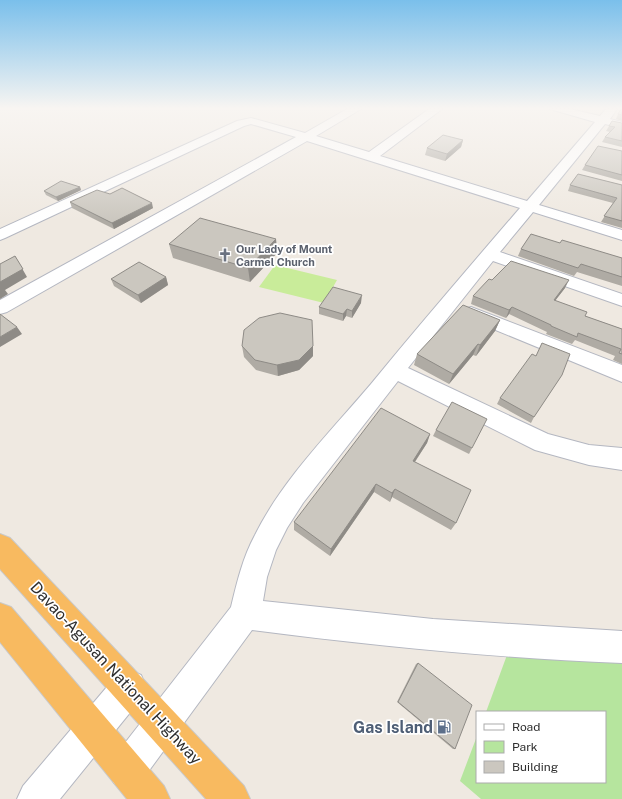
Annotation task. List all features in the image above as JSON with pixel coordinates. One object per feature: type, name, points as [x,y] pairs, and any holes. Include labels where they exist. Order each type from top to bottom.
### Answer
[{"type":"highway","name":"Davao-Agusan National Highway","points":[[0,548],[231,799]]},
{"type":"highway","points":[[0,618],[151,799]]},
{"type":"street","points":[[0,235],[192,146]]},
{"type":"street","points":[[0,308],[290,146]]},
{"type":"street","points":[[336,146],[622,235]]},
{"type":"street","points":[[370,157],[385,146]]},
{"type":"street","points":[[127,770],[244,614],[253,577],[264,545],[278,519],[448,303],[530,207],[567,172],[590,146]]},
{"type":"street","points":[[489,254],[622,300]]},
{"type":"street","points":[[448,303],[622,374]]},
{"type":"street","points":[[394,370],[543,443],[589,455],[622,459]]},
{"type":"street","points":[[244,614],[365,629],[470,638],[622,648]]},
{"type":"street","points":[[36,799],[129,688]]},
{"type":"green space","points":[[275,265],[337,280],[324,303],[259,287]]},
{"type":"green space","points":[[507,655],[622,662],[622,799],[481,799],[460,781],[476,739],[476,783],[606,783],[606,711],[486,711]]},
{"type":"building","points":[[429,146],[456,146],[447,154],[427,148]]},
{"type":"building","points":[[598,146],[622,151],[622,175],[585,165]]},
{"type":"building","points":[[578,174],[622,185],[622,221],[604,216],[617,198],[570,185]]},
{"type":"building","points":[[61,181],[80,187],[56,197],[44,191]]},
{"type":"building","points":[[122,188],[152,203],[112,223],[70,202],[97,190],[110,194]]},
{"type":"building","points":[[200,218],[276,239],[248,268],[169,244]]},
{"type":"building","points":[[531,234],[560,243],[562,240],[622,258],[622,277],[581,264],[578,268],[521,249]]},
{"type":"building","points":[[15,256],[23,269],[0,282],[0,264]]},
{"type":"building","points":[[511,261],[569,280],[554,300],[587,312],[585,316],[622,329],[622,354],[619,353],[621,349],[578,333],[577,337],[512,307],[509,310],[473,296],[489,279],[492,280]]},
{"type":"building","points":[[139,262],[166,277],[138,295],[111,279]]},
{"type":"building","points":[[333,287],[362,295],[352,311],[347,309],[343,314],[319,307]]},
{"type":"building","points":[[463,305],[500,320],[480,345],[478,344],[453,374],[417,354]]},
{"type":"building","points":[[280,313],[312,320],[313,346],[299,360],[277,365],[255,360],[242,346],[244,330],[259,318]]},
{"type":"building","points":[[0,314],[17,327],[0,337]]},
{"type":"building","points":[[542,343],[570,354],[562,375],[534,417],[500,398],[532,354],[536,356]]},
{"type":"building","points":[[452,402],[487,419],[472,448],[436,430]]},
{"type":"building","points":[[381,408],[430,434],[413,461],[471,490],[456,523],[395,489],[392,493],[376,484],[331,549],[294,522]]},
{"type":"building","name":"Gas Island","points":[[418,663],[472,705],[455,749],[398,702]]},
{"type":"place","name":"Our Lady of Mount Carmel Church","points":[[225,255]]},
{"type":"place","name":"Gas Island","points":[[444,727]]}]
